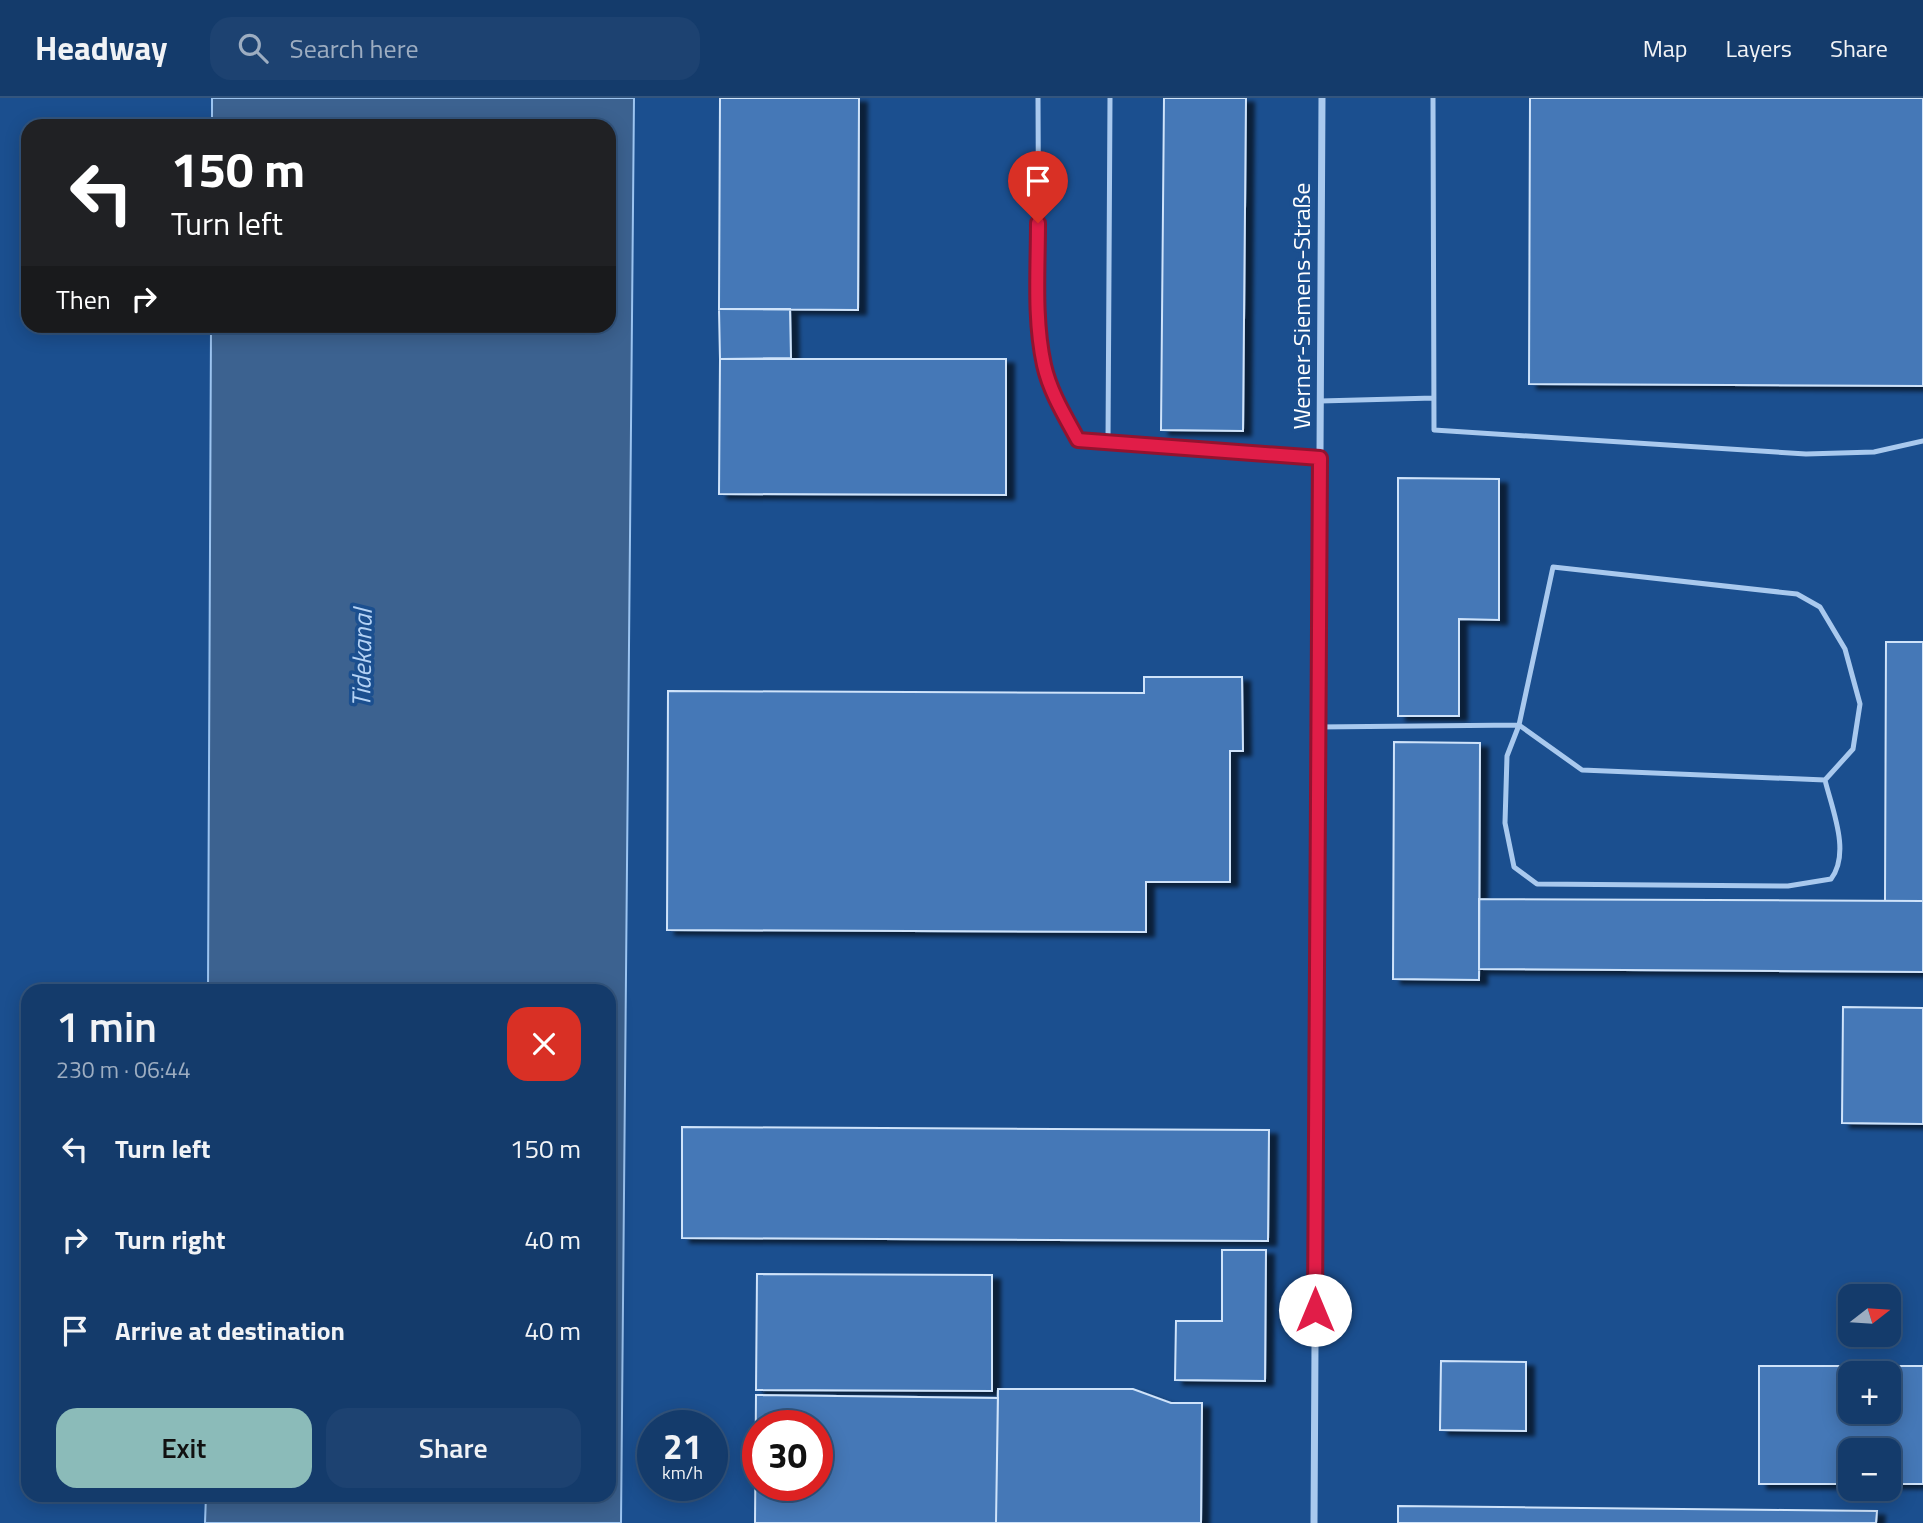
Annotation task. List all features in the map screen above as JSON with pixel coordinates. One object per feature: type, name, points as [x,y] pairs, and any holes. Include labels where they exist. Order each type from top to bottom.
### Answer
[{"type":"street","name":"Werner-Siemens-Straße","points":[[1314,1523],[1322,98]]},
{"type":"lane","points":[[1038,98],[1039,323],[1044,366],[1056,400],[1078,440],[1320,458]]},
{"type":"lane","points":[[1108,442],[1110,98]]},
{"type":"lane","points":[[1433,98],[1434,430],[1806,454],[1874,453],[1923,441]]},
{"type":"lane","points":[[1320,401],[1434,398]]},
{"type":"lane","points":[[1553,567],[1797,594],[1820,607],[1846,649],[1860,704],[1853,749],[1825,780],[1839,836],[1840,867],[1831,879],[1788,886],[1537,884],[1514,867],[1506,823],[1507,756],[1519,725],[1553,567]]},
{"type":"lane","points":[[1318,727],[1519,725],[1582,770],[1825,780]]},
{"type":"water","name":"Tidekanal","points":[[212,98],[634,98],[621,1523],[205,1523],[206,1502],[616,1502],[616,984],[208,984],[211,333],[616,333],[616,119],[212,119]]},
{"type":"building","points":[[720,98],[859,98],[858,310],[719,309]]},
{"type":"building","points":[[1164,98],[1246,98],[1243,431],[1161,430]]},
{"type":"building","points":[[1530,98],[1923,98],[1923,386],[1529,384]]},
{"type":"building","points":[[719,309],[790,309],[791,358],[720,359]]},
{"type":"building","points":[[720,359],[1006,359],[1006,495],[719,494]]},
{"type":"building","points":[[1398,478],[1499,479],[1499,620],[1459,619],[1459,716],[1398,716]]},
{"type":"building","points":[[1886,642],[1923,642],[1923,901],[1885,901]]},
{"type":"building","points":[[1144,677],[1242,677],[1243,751],[1230,751],[1230,882],[1146,882],[1146,932],[667,930],[668,691],[1144,693]]},
{"type":"building","points":[[1394,742],[1480,743],[1479,980],[1393,979]]},
{"type":"building","points":[[1479,899],[1923,901],[1923,972],[1479,969]]},
{"type":"building","points":[[1843,1007],[1923,1008],[1923,1124],[1842,1123]]},
{"type":"building","points":[[682,1127],[1269,1130],[1268,1241],[682,1238]]},
{"type":"building","points":[[1222,1250],[1266,1250],[1265,1381],[1175,1380],[1176,1321],[1222,1321]]},
{"type":"building","points":[[757,1274],[992,1275],[992,1391],[756,1390]]},
{"type":"building","points":[[1441,1361],[1526,1362],[1526,1431],[1440,1430]]},
{"type":"building","points":[[1759,1366],[1838,1366],[1838,1424],[1901,1424],[1901,1366],[1923,1366],[1923,1484],[1901,1484],[1901,1438],[1838,1438],[1838,1484],[1759,1484]]},
{"type":"building","points":[[998,1389],[1133,1389],[1171,1403],[1202,1403],[1201,1523],[996,1523]]},
{"type":"building","points":[[756,1395],[998,1398],[996,1523],[755,1523],[755,1501],[833,1501],[833,1410],[756,1410]]},
{"type":"building","points":[[1398,1506],[1877,1511],[1876,1523],[1398,1523]]},
{"type":"route","points":[[1038,223],[1039,323],[1044,366],[1056,400],[1078,440],[1320,458],[1315,1310]]}]
